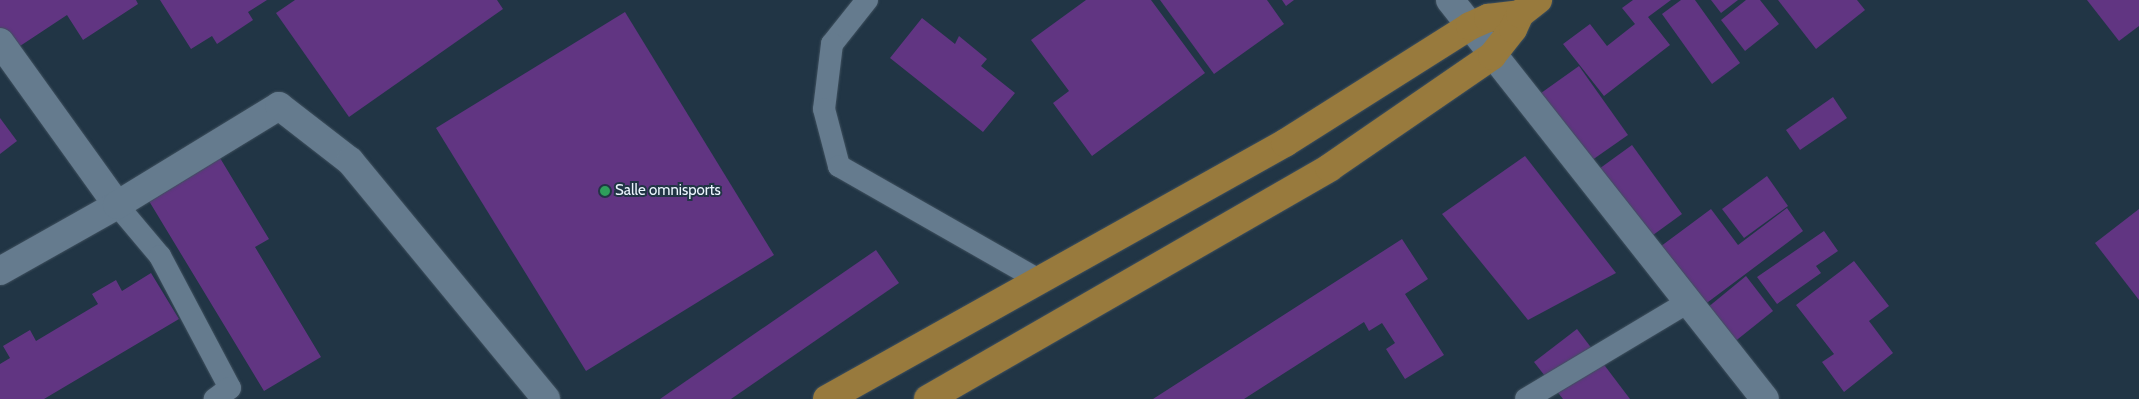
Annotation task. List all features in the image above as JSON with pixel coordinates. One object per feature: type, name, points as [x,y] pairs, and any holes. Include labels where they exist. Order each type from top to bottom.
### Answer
[{"type":"main road","points":[[827,399],[1285,144],[1470,26],[1488,18],[1529,7]]},
{"type":"main road","points":[[928,399],[1329,168],[1492,56],[1529,7]]},
{"type":"street","points":[[1450,0],[1492,56],[1765,399]]},
{"type":"street","points":[[0,42],[117,205]]},
{"type":"street","points":[[0,271],[117,205],[278,106],[350,161],[546,399]]},
{"type":"lane","points":[[867,0],[832,44],[824,109],[840,166],[1042,281]]},
{"type":"lane","points":[[117,205],[160,256],[230,388],[215,399]]},
{"type":"lane","points":[[1526,399],[1688,302]]},
{"type":"building","points":[[0,0],[136,0],[138,4],[83,40],[67,15],[11,52],[0,36]]},
{"type":"building","points":[[160,0],[267,0],[248,12],[253,20],[217,44],[212,36],[191,49]]},
{"type":"building","points":[[295,0],[497,0],[503,9],[349,117],[276,13]]},
{"type":"building","points":[[1086,0],[1151,0],[1205,73],[1092,156],[1053,103],[1069,91],[1031,40]]},
{"type":"building","points":[[1160,0],[1267,0],[1284,24],[1214,74]]},
{"type":"building","points":[[1282,0],[1294,0],[1286,6]]},
{"type":"building","points":[[1633,0],[1671,0],[1648,17],[1670,45],[1604,96],[1563,44],[1590,24],[1607,46],[1635,24],[1622,8]]},
{"type":"building","points":[[1681,0],[1695,0],[1740,63],[1712,84],[1662,14]]},
{"type":"building","points":[[1711,0],[1738,0],[1721,13]]},
{"type":"building","points":[[1746,0],[1760,0],[1779,24],[1745,51],[1721,20]]},
{"type":"building","points":[[1778,0],[1857,0],[1865,10],[1816,49]]},
{"type":"building","points":[[2087,0],[2139,0],[2139,26],[2119,41]]},
{"type":"building","name":"Salle omnisports","points":[[625,12],[774,255],[586,371],[436,128]]},
{"type":"building","points":[[922,18],[955,44],[959,36],[987,59],[981,66],[1015,93],[983,132],[890,58]]},
{"type":"building","points":[[1579,66],[1628,135],[1575,172],[1527,103]]},
{"type":"building","points":[[1833,97],[1847,118],[1800,150],[1786,130]]},
{"type":"building","points":[[0,118],[17,141],[0,154]]},
{"type":"building","points":[[1632,145],[1682,214],[1631,251],[1581,182]]},
{"type":"building","points":[[1525,156],[1616,273],[1528,320],[1442,214]]},
{"type":"building","points":[[220,158],[269,239],[255,247],[321,357],[264,391],[149,201]]},
{"type":"building","points":[[1767,176],[1788,206],[1744,238],[1722,209]]},
{"type":"building","points":[[1787,208],[1803,231],[1688,317],[1645,258],[1711,209],[1738,245]]},
{"type":"building","points":[[2139,209],[2139,300],[2095,243]]},
{"type":"building","points":[[1824,231],[1838,251],[1816,266],[1821,273],[1777,304],[1757,277]]},
{"type":"building","points":[[1402,239],[1428,279],[1405,294],[1444,355],[1405,379],[1386,349],[1395,343],[1382,323],[1369,331],[1364,322],[1244,399],[1153,399]]},
{"type":"building","points":[[876,250],[899,283],[731,399],[660,399]]},
{"type":"building","points":[[1854,261],[1889,306],[1869,321],[1893,353],[1844,392],[1822,362],[1834,354],[1796,305]]},
{"type":"building","points":[[151,273],[179,319],[44,399],[0,399],[0,364],[10,358],[3,346],[30,330],[36,341],[98,304],[92,294],[116,280],[122,291]]},
{"type":"building","points":[[1746,276],[1773,311],[1723,351],[1696,317]]},
{"type":"building","points":[[1577,329],[1630,399],[1563,399],[1534,362]]},
{"type":"place","name":"Salle omnisports","points":[[605,191]]}]
